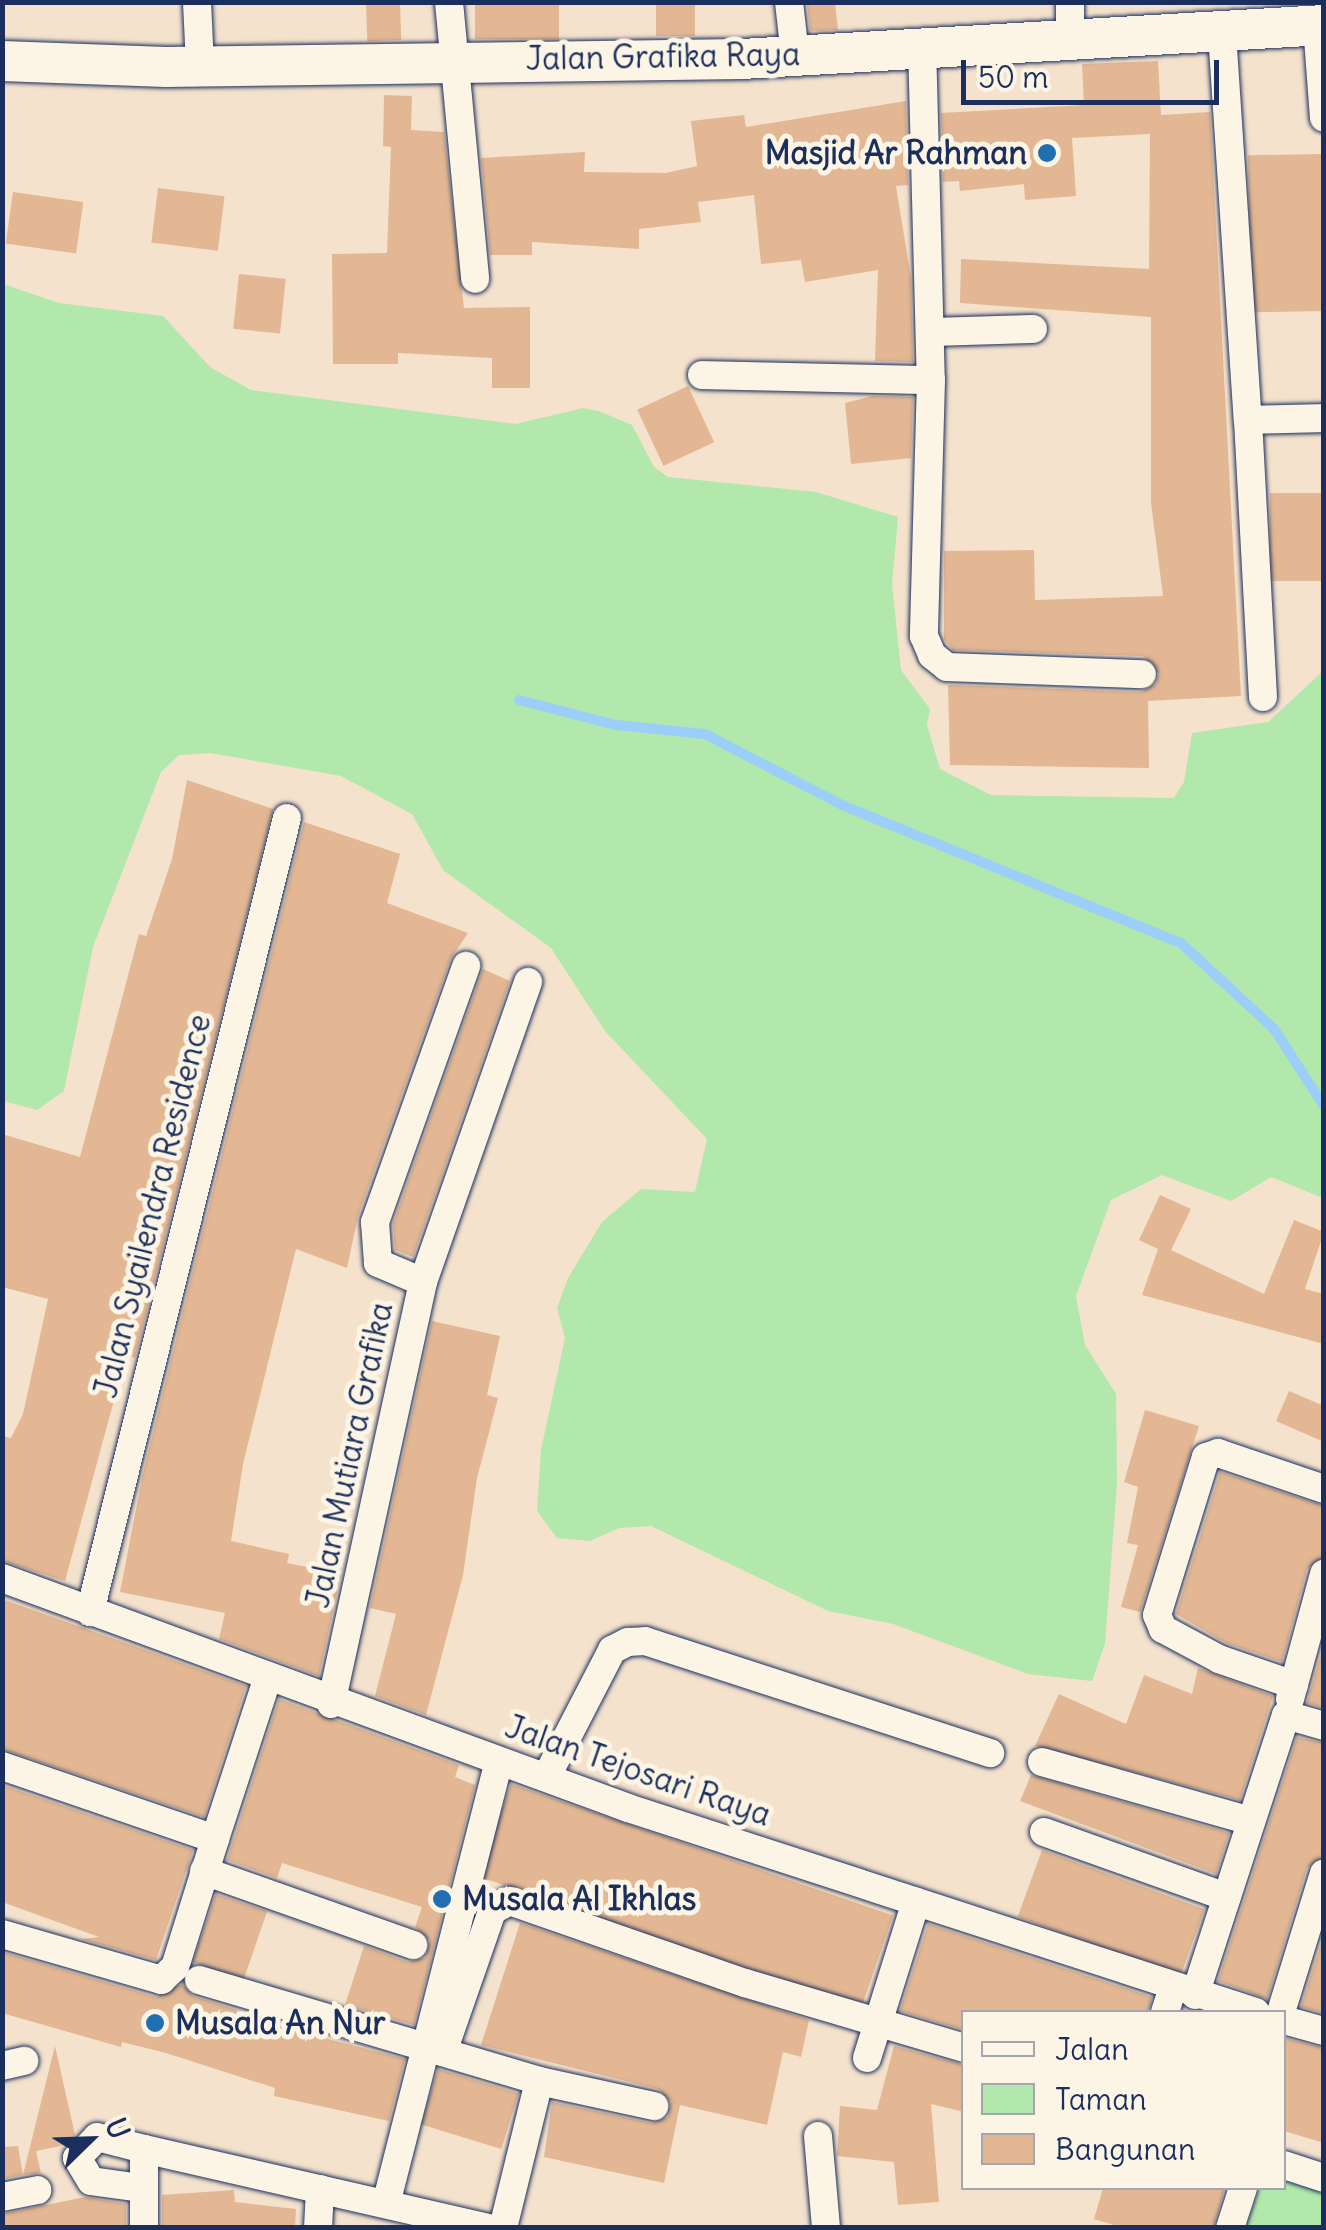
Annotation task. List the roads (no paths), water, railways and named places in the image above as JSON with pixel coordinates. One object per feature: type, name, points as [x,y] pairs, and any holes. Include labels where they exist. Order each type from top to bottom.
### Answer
[{"type":"main road","name":"Jalan Grafika Raya","points":[[2,61],[200,66],[795,55],[922,44],[1070,22],[1222,33],[1320,25]]},
{"type":"street","points":[[196,2],[200,66]]},
{"type":"street","points":[[449,2],[475,279]]},
{"type":"street","points":[[789,2],[795,55]]},
{"type":"street","points":[[1320,25],[1324,118]]},
{"type":"street","points":[[1222,33],[1263,697]]},
{"type":"street","points":[[922,44],[930,332],[924,636],[932,655],[947,667],[1142,674]]},
{"type":"street","points":[[930,332],[1033,329]]},
{"type":"street","points":[[702,375],[930,380]]},
{"type":"street","points":[[1248,420],[1324,418]]},
{"type":"street","name":"Jalan Syailendra Residence","points":[[90,1612],[286,818]]},
{"type":"street","name":"Jalan Mutiara Grafika","points":[[331,1704],[424,1282],[378,1263],[375,1222],[466,966]]},
{"type":"street","points":[[424,1282],[528,982]]},
{"type":"street","points":[[1294,1685],[1218,1658],[1164,1628],[1157,1615],[1206,1457],[1218,1453],[1324,1490]]},
{"type":"street","points":[[1178,1999],[1227,1896],[1286,1715],[1324,1574]]},
{"type":"street","name":"Jalan Tejosari Raya","points":[[2,1578],[331,1704],[916,1902],[1178,1999],[1244,2010]]},
{"type":"street","points":[[546,1776],[612,1650],[628,1642],[645,1641],[990,1753]]},
{"type":"street","points":[[2,1934],[160,1980],[175,1967],[266,1680]]},
{"type":"street","points":[[1286,1715],[1324,1726]]},
{"type":"street","points":[[1042,1762],[1252,1821]]},
{"type":"street","points":[[2,1766],[214,1839]]},
{"type":"street","points":[[436,2050],[496,1773]]},
{"type":"street","points":[[1044,1832],[1227,1896]]},
{"type":"street","points":[[204,1871],[413,1945]]},
{"type":"street","points":[[1283,2010],[1324,1873]]},
{"type":"street","points":[[386,2204],[436,2050],[492,1910],[509,1901],[961,2047]]},
{"type":"street","points":[[867,2058],[916,1902]]},
{"type":"street","points":[[199,1980],[539,2081],[654,2106]]},
{"type":"street","points":[[1286,2021],[1324,2031]]},
{"type":"street","points":[[504,2228],[539,2081]]},
{"type":"street","points":[[818,2136],[826,2228]]},
{"type":"street","points":[[141,2188],[91,2182],[77,2158],[84,2144],[97,2137],[489,2228]]},
{"type":"street","points":[[144,2149],[144,2228]]},
{"type":"street","points":[[1286,2165],[1324,2178]]},
{"type":"street","points":[[318,2228],[320,2189]]},
{"type":"street","points":[[2,2197],[37,2190]]},
{"type":"street","points":[[1230,2228],[1242,2190]]},
{"type":"waterway","points":[[519,700],[616,725],[705,734],[842,805],[1182,944],[1274,1029],[1324,1106]]},
{"type":"place","name":"Masjid Ar Rahman","points":[[1047,153]]},
{"type":"place","name":"Musala Al Ikhlas","points":[[442,1899]]},
{"type":"place","name":"Musala An Nur","points":[[155,2023]]}]
